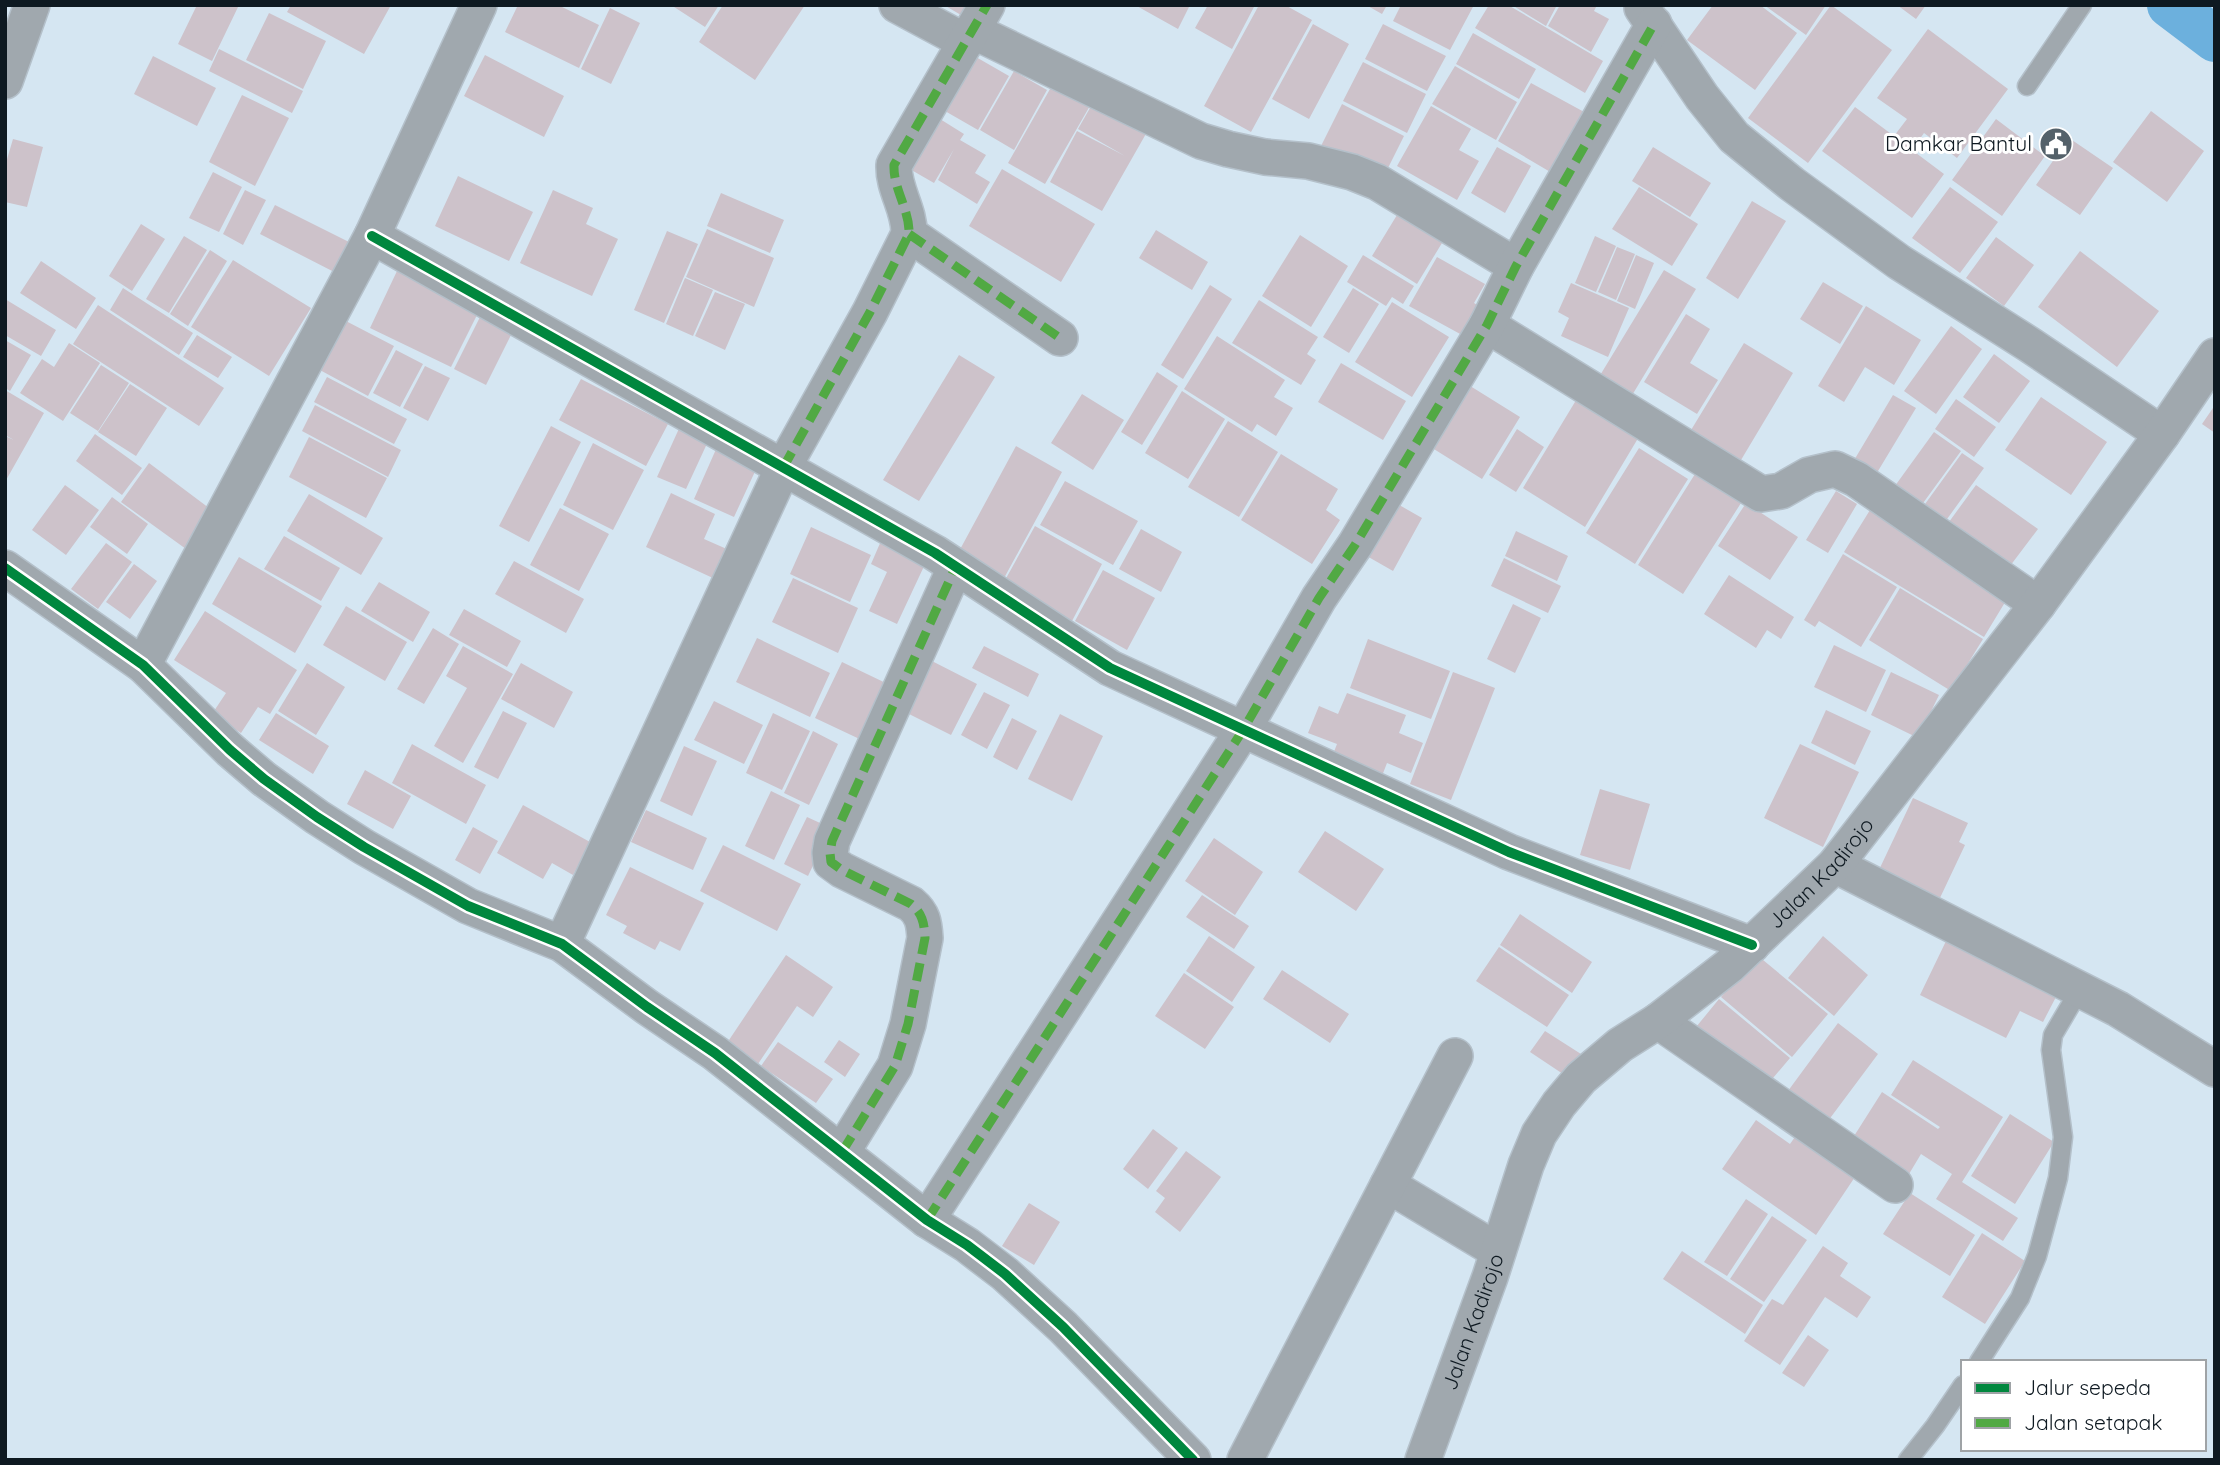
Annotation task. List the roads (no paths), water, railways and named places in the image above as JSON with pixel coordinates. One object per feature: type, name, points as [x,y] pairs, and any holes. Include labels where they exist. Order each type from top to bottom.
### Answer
[{"type":"street","points":[[5,82],[32,5]]},
{"type":"street","points":[[143,665],[372,236],[479,5]]},
{"type":"street","points":[[897,5],[976,26],[1201,141],[1265,157],[1332,166],[1364,177],[1516,266]]},
{"type":"street","points":[[927,1220],[1243,730],[1319,598],[1355,545],[1487,325],[1647,14],[1702,97],[1734,137],[1792,184],[1899,262],[2030,345],[2162,434]]},
{"type":"street","points":[[562,944],[783,468],[870,312],[909,234],[909,223],[894,176],[894,165],[976,26]]},
{"type":"street","points":[[909,234],[1060,338]]},
{"type":"street","points":[[372,236],[934,553],[1110,668],[1510,852],[1752,945]]},
{"type":"street","points":[[1487,325],[1761,495],[1781,491],[1809,475],[1835,469],[1856,479],[2038,604]]},
{"type":"street","name":"Jalan Kadirojo","points":[[1423,1460],[1539,1134],[1559,1104],[1581,1078],[1620,1045],[1658,1021],[1729,966],[1835,865],[2038,604],[2162,434],[2215,356]]},
{"type":"street","points":[[5,568],[143,665],[230,750],[264,779],[317,817],[468,906],[562,944],[647,1007],[716,1053],[927,1220],[967,1245],[1036,1302],[1194,1460]]},
{"type":"street","points":[[842,1152],[899,1056],[908,1024],[924,922],[918,910],[911,904],[831,862],[832,841],[955,568]]},
{"type":"street","points":[[1835,865],[2118,1009],[2215,1069]]},
{"type":"street","points":[[1658,1021],[1895,1185]]},
{"type":"street","points":[[1245,1460],[1455,1056]]},
{"type":"street","points":[[1388,1185],[1498,1251]]},
{"type":"lane","points":[[2027,86],[2082,5]]},
{"type":"lane","points":[[1980,1360],[2020,1298],[2037,1256],[2058,1178],[2063,1137],[2052,1050],[2053,1035],[2080,989]]},
{"type":"lane","points":[[1908,1460],[1961,1388]]},
{"type":"waterway","points":[[2170,5],[2215,39]]},
{"type":"place","name":"Damkar Bantul","points":[[2056,144]]}]
